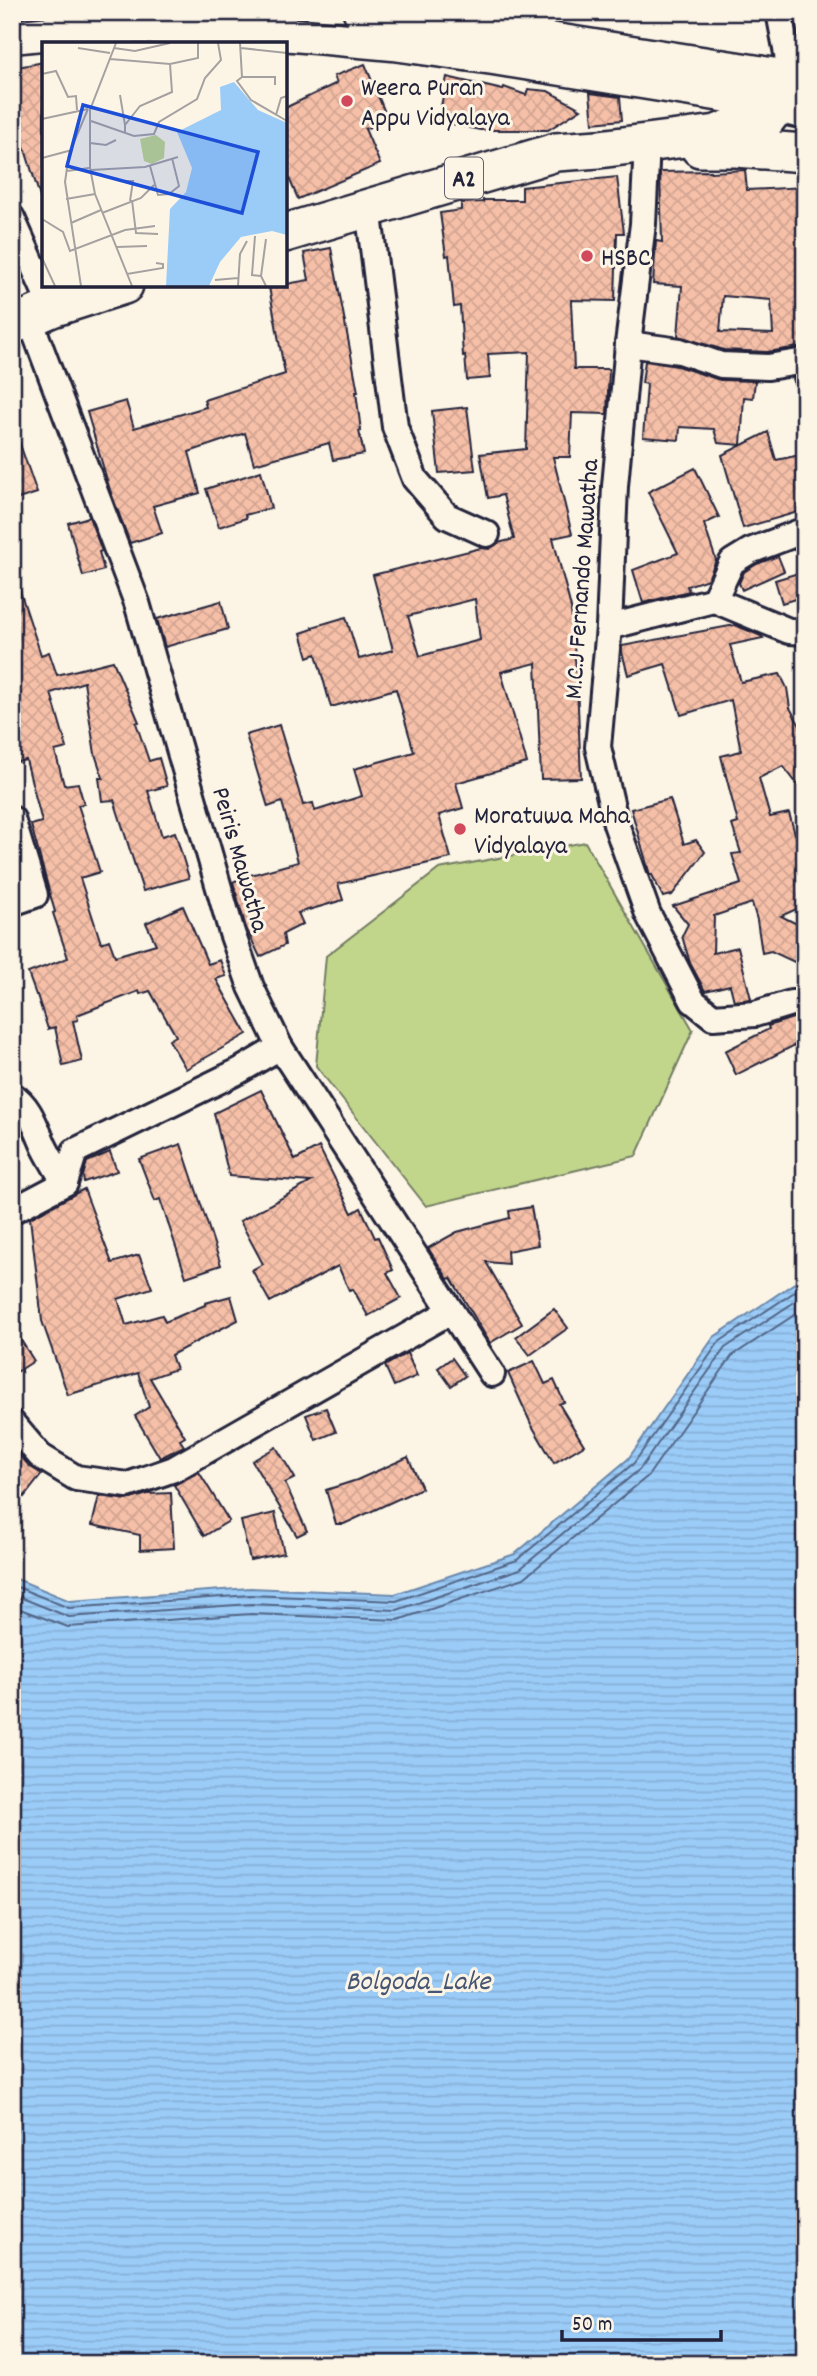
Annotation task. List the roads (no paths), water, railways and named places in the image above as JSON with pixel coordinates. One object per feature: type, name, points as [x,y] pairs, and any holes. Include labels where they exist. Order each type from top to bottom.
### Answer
[{"type":"highway","name":"A2","points":[[287,232],[556,152],[717,134],[749,121],[794,92]]},
{"type":"highway","points":[[736,148],[794,92]]},
{"type":"highway","name":"A2","points":[[647,143],[805,153]]},
{"type":"highway","points":[[31,317],[118,287]]},
{"type":"main road","points":[[360,12],[442,22],[794,92]]},
{"type":"main road","points":[[12,37],[109,27],[213,21],[794,92]]},
{"type":"street","points":[[779,12],[794,92]]},
{"type":"street","name":"M.C.J Fernando Mawatha","points":[[647,143],[643,224],[628,344],[615,486],[609,627],[598,747],[616,824],[648,914],[693,1001],[713,1017],[755,1014],[791,1003],[805,1003]]},
{"type":"street","points":[[368,206],[395,427],[415,479],[447,516],[487,534]]},
{"type":"street","name":"Peiris Mawatha","points":[[12,218],[31,317],[137,603],[232,933],[251,987],[280,1047],[492,1374]]},
{"type":"street","points":[[628,344],[680,351],[721,365],[768,367],[805,361]]},
{"type":"street","points":[[714,600],[732,562],[750,551],[805,530]]},
{"type":"street","points":[[609,627],[714,600],[789,631],[805,632]]},
{"type":"street","points":[[12,819],[35,895],[12,903]]},
{"type":"street","points":[[12,1211],[65,1183],[75,1151],[239,1071],[280,1047]]},
{"type":"street","points":[[12,1095],[24,1104],[65,1183]]},
{"type":"street","points":[[12,1423],[40,1456],[76,1478],[128,1485],[174,1469],[451,1311]]},
{"type":"water","name":"Bolgoda_Lake","points":[[802,1278],[805,1280],[805,2364],[12,2364],[12,1577],[70,1601],[250,1588],[395,1594],[515,1554],[628,1459],[714,1337]]},
{"type":"place","name":"Weera Puran Appu Vidyalaya","points":[[347,101]]},
{"type":"place","name":"HSBC","points":[[587,256]]},
{"type":"place","name":"Moratuwa Maha Vidyalaya","points":[[460,829]]}]
